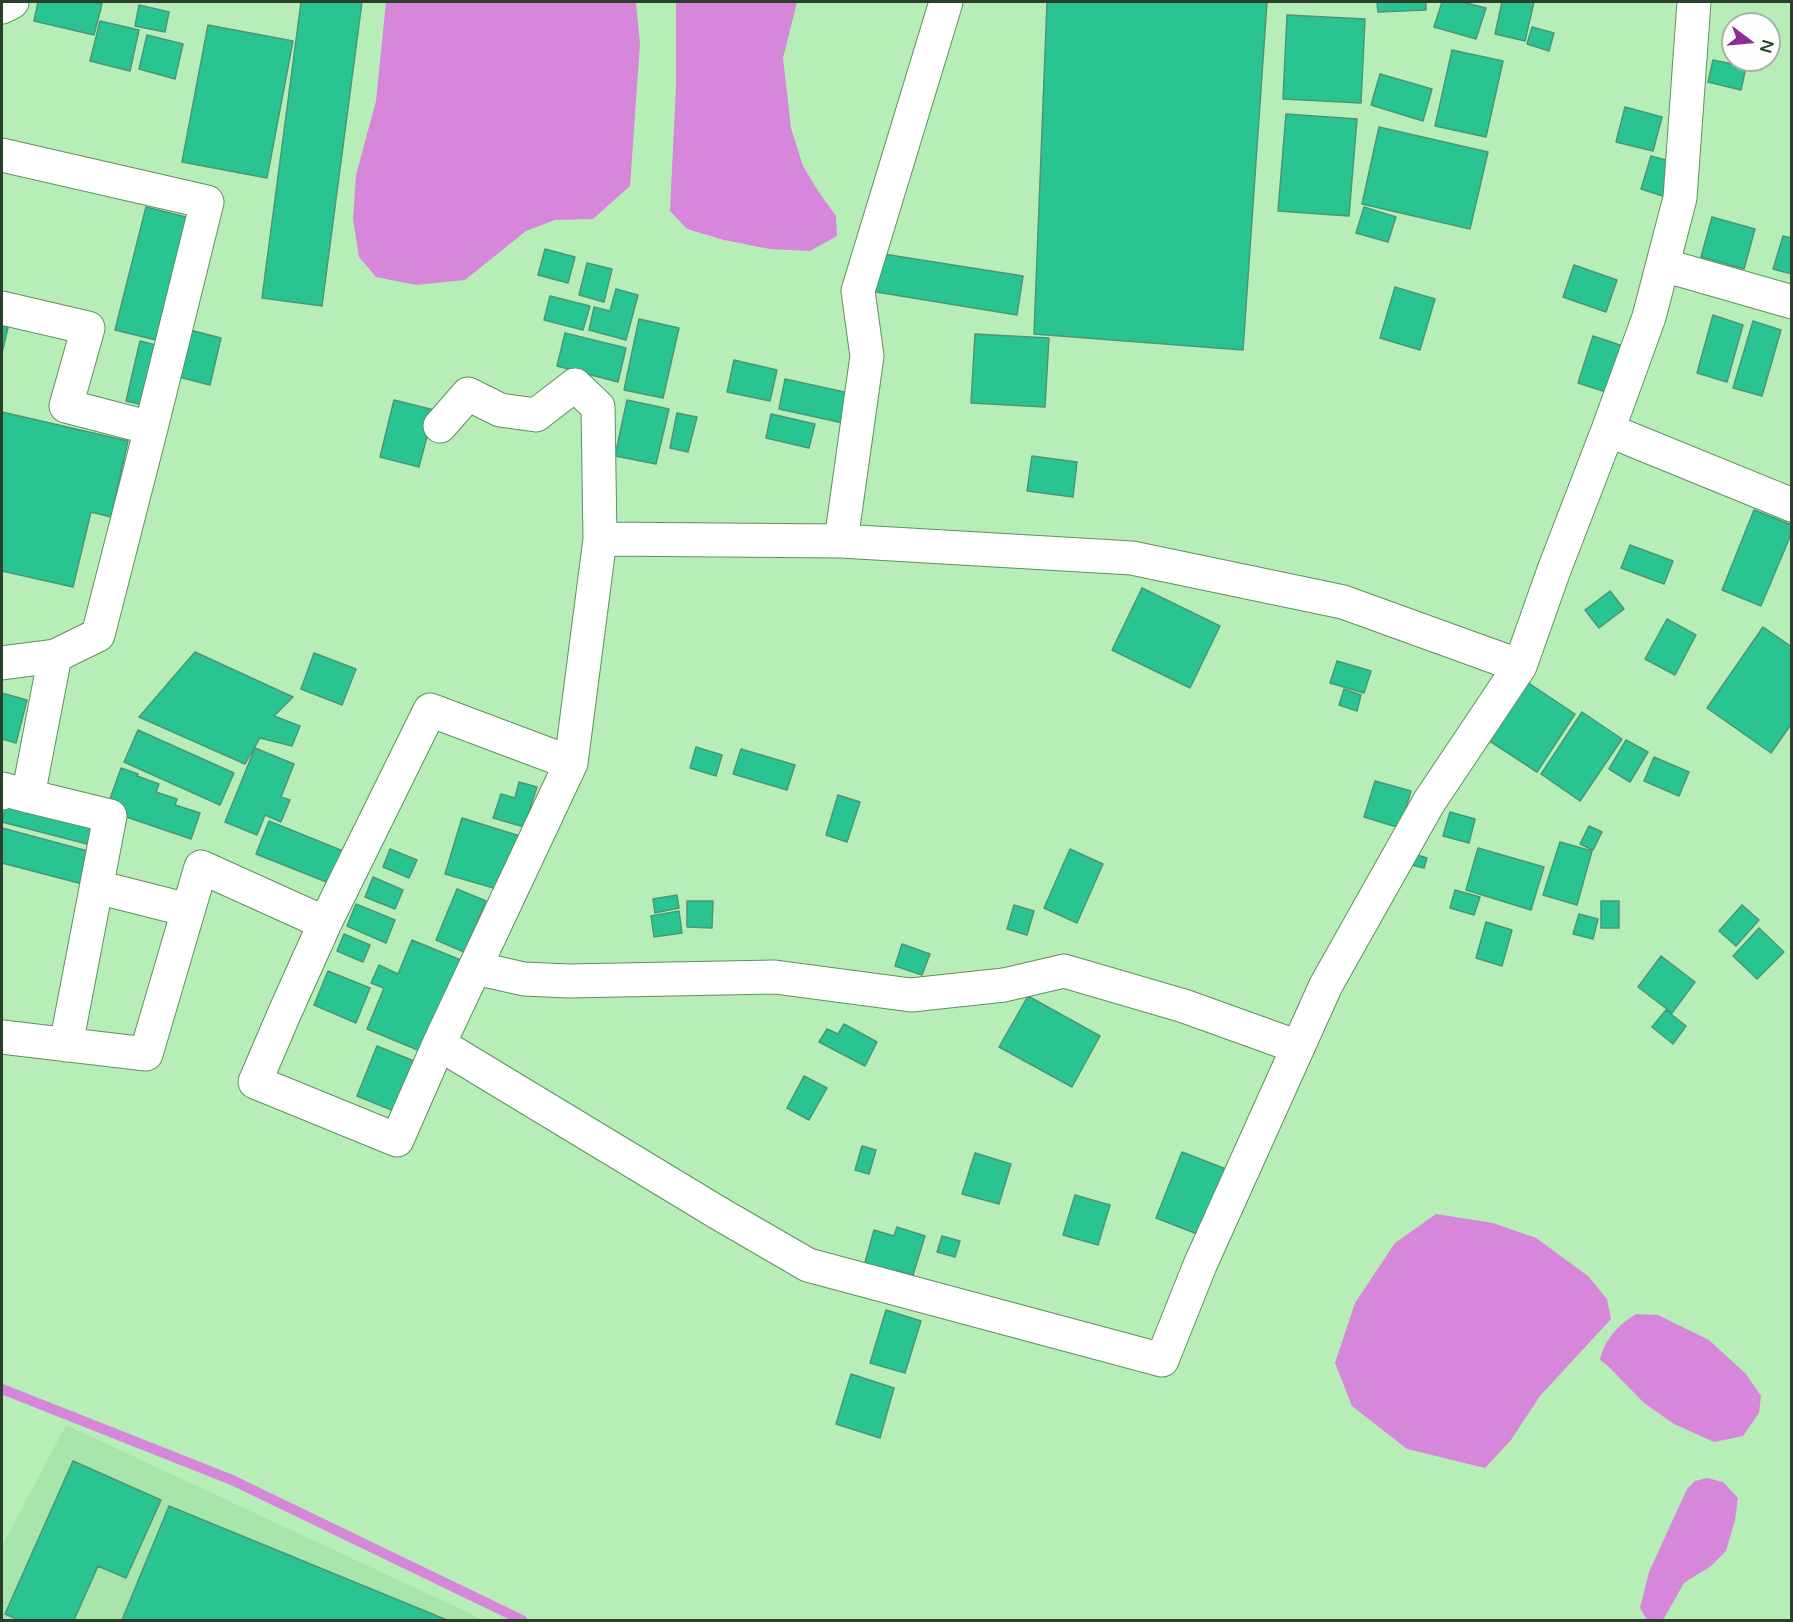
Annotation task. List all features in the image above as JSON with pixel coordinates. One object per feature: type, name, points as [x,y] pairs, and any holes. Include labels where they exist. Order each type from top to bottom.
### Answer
[{"type":"street","points":[[2,7],[12,2]]},
{"type":"street","points":[[841,541],[867,356],[858,291],[946,2]]},
{"type":"street","points":[[440,1044],[808,1265],[1162,1360],[1200,1265],[1326,985],[1429,802],[1520,666],[1649,317],[1663,265],[1680,198],[1694,2]]},
{"type":"street","points":[[2,155],[207,201],[98,635],[55,656],[2,663]]},
{"type":"street","points":[[1663,265],[1791,302]]},
{"type":"street","points":[[2,308],[88,328],[66,406],[151,429]]},
{"type":"street","points":[[440,426],[468,394],[500,410],[536,415],[575,385],[598,407],[600,539],[571,763],[397,1140],[255,1082],[325,923],[430,710],[571,763]]},
{"type":"street","points":[[1608,430],[1791,506]]},
{"type":"street","points":[[600,539],[841,541],[1132,558],[1343,602],[1520,666]]},
{"type":"street","points":[[55,656],[15,794],[110,816],[66,1045]]},
{"type":"street","points":[[2,1037],[146,1054],[201,867],[325,923]]},
{"type":"street","points":[[97,887],[188,910]]},
{"type":"street","points":[[475,968],[524,979],[546,980],[775,977],[911,995],[1004,985],[1064,971],[1184,1006],[1299,1047]]},
{"type":"shaded area","points":[[386,2],[636,2],[640,44],[630,186],[593,219],[555,220],[526,231],[465,280],[416,285],[376,277],[359,257],[353,219],[356,175],[376,101]]},
{"type":"shaded area","points":[[676,2],[797,2],[783,58],[791,128],[803,166],[836,216],[837,236],[810,251],[770,249],[724,240],[687,229],[670,211],[676,86]]},
{"type":"shaded area","points":[[1436,1214],[1493,1223],[1536,1238],[1588,1276],[1607,1299],[1611,1319],[1540,1396],[1511,1440],[1485,1468],[1407,1449],[1352,1406],[1335,1363],[1355,1303],[1395,1243]]},
{"type":"shaded area","points":[[1636,1314],[1658,1315],[1709,1340],[1746,1374],[1761,1396],[1759,1413],[1743,1436],[1714,1442],[1674,1424],[1644,1403],[1600,1360],[1613,1333]]},
{"type":"shaded area","points":[[66,1425],[484,1620],[2,1620],[2,1546]]},
{"type":"shaded area","points":[[1707,1478],[1723,1482],[1738,1498],[1735,1520],[1726,1551],[1711,1566],[1684,1583],[1663,1620],[1647,1620],[1640,1608],[1649,1572],[1687,1489],[1695,1481]]},
{"type":"building","points":[[38,2],[102,4],[94,35],[34,21]]},
{"type":"building","points":[[301,2],[362,2],[322,306],[262,298]]},
{"type":"building","points":[[1047,2],[1267,2],[1243,350],[1034,334]]},
{"type":"building","points":[[1377,2],[1426,2],[1426,10],[1378,12]]},
{"type":"building","points":[[1442,2],[1462,2],[1486,8],[1476,39],[1434,27]]},
{"type":"building","points":[[1502,2],[1534,2],[1525,41],[1495,34]]},
{"type":"building","points":[[139,5],[169,12],[165,32],[135,26]]},
{"type":"building","points":[[1287,15],[1365,19],[1361,103],[1283,99]]},
{"type":"building","points":[[100,21],[139,30],[130,71],[90,61]]},
{"type":"building","points":[[208,25],[293,41],[267,178],[182,162]]},
{"type":"building","points":[[1532,27],[1554,33],[1549,51],[1527,44]]},
{"type":"building","points":[[147,35],[183,44],[175,79],[139,69]]},
{"type":"building","points":[[1452,50],[1503,61],[1486,137],[1435,126]]},
{"type":"building","points":[[1713,60],[1721,62],[1721,72],[1745,72],[1741,90],[1708,82]]},
{"type":"building","points":[[1380,74],[1432,89],[1423,121],[1371,105]]},
{"type":"building","points":[[1625,107],[1662,117],[1653,151],[1616,142]]},
{"type":"building","points":[[1286,114],[1357,119],[1349,216],[1278,211]]},
{"type":"building","points":[[1379,127],[1488,152],[1470,229],[1362,204]]},
{"type":"building","points":[[1651,156],[1677,163],[1666,197],[1641,189]]},
{"type":"building","points":[[146,207],[190,218],[160,341],[115,330]]},
{"type":"building","points":[[1364,207],[1396,217],[1388,242],[1356,233]]},
{"type":"building","points":[[1712,217],[1755,229],[1744,269],[1701,257]]},
{"type":"building","points":[[1783,236],[1792,238],[1792,274],[1773,269]]},
{"type":"building","points":[[545,249],[575,257],[568,283],[538,275]]},
{"type":"building","points":[[877,253],[1023,276],[1017,315],[870,291]]},
{"type":"building","points":[[587,263],[612,269],[604,302],[579,295]]},
{"type":"building","points":[[1574,265],[1617,280],[1606,312],[1563,297]]},
{"type":"building","points":[[1395,287],[1435,299],[1420,350],[1380,338]]},
{"type":"building","points":[[616,289],[638,295],[626,340],[589,330],[594,307],[610,311]]},
{"type":"building","points":[[550,296],[590,306],[583,330],[544,320]]},
{"type":"building","points":[[1713,315],[1743,325],[1727,382],[1697,373]]},
{"type":"building","points":[[2,317],[10,319],[2,353]]},
{"type":"building","points":[[639,319],[679,328],[663,398],[624,390]]},
{"type":"building","points":[[1753,321],[1781,330],[1762,396],[1733,388]]},
{"type":"building","points":[[190,330],[221,338],[210,385],[179,377]]},
{"type":"building","points":[[565,333],[626,348],[618,382],[557,366]]},
{"type":"building","points":[[975,334],[1049,338],[1045,407],[971,403]]},
{"type":"building","points":[[1593,336],[1623,346],[1609,393],[1578,383]]},
{"type":"building","points":[[140,341],[167,348],[152,407],[126,401]]},
{"type":"building","points":[[734,360],[777,370],[770,401],[727,392]]},
{"type":"building","points":[[785,379],[849,393],[843,423],[779,409]]},
{"type":"building","points":[[394,400],[434,410],[419,467],[380,457]]},
{"type":"building","points":[[627,400],[669,409],[656,464],[615,456]]},
{"type":"building","points":[[2,412],[128,441],[111,517],[91,512],[73,587],[2,571]]},
{"type":"building","points":[[677,413],[697,417],[688,452],[670,448]]},
{"type":"building","points":[[771,414],[815,424],[809,448],[766,438]]},
{"type":"building","points":[[1032,456],[1077,462],[1073,497],[1027,491]]},
{"type":"building","points":[[1754,510],[1792,525],[1792,532],[1761,606],[1722,590]]},
{"type":"building","points":[[1630,545],[1673,561],[1664,584],[1621,568]]},
{"type":"building","points":[[1142,588],[1220,626],[1190,688],[1112,650]]},
{"type":"building","points":[[1610,591],[1624,609],[1599,628],[1585,610]]},
{"type":"building","points":[[1667,619],[1696,635],[1675,675],[1645,659]]},
{"type":"building","points":[[1763,627],[1792,647],[1792,723],[1771,753],[1707,708]]},
{"type":"building","points":[[195,652],[293,697],[274,716],[300,726],[292,746],[260,738],[245,764],[139,717]]},
{"type":"building","points":[[314,653],[356,669],[342,705],[301,689]]},
{"type":"building","points":[[1337,661],[1371,671],[1364,693],[1330,683]]},
{"type":"building","points":[[1521,678],[1575,714],[1537,772],[1482,736]]},
{"type":"building","points":[[1344,689],[1361,695],[1357,711],[1339,705]]},
{"type":"building","points":[[2,693],[27,700],[16,743],[2,739]]},
{"type":"building","points":[[1582,712],[1622,739],[1580,801],[1541,774]]},
{"type":"building","points":[[138,730],[234,773],[220,805],[124,762]]},
{"type":"building","points":[[1626,740],[1648,752],[1630,782],[1609,769]]},
{"type":"building","points":[[696,747],[722,755],[716,776],[690,768]]},
{"type":"building","points":[[255,748],[294,764],[281,797],[290,800],[281,822],[265,815],[257,835],[225,822]]},
{"type":"building","points":[[741,749],[795,765],[787,790],[733,774]]},
{"type":"building","points":[[1654,757],[1689,772],[1679,796],[1644,781]]},
{"type":"building","points":[[121,768],[159,784],[156,792],[177,799],[175,805],[200,813],[191,839],[106,810]]},
{"type":"building","points":[[1375,781],[1411,791],[1400,828],[1364,817]]},
{"type":"building","points":[[519,782],[537,787],[524,827],[493,818],[501,794],[515,798]]},
{"type":"building","points":[[8,794],[94,817],[87,844],[2,822]]},
{"type":"building","points":[[838,795],[860,802],[847,842],[826,835]]},
{"type":"building","points":[[1450,812],[1475,819],[1469,843],[1443,836]]},
{"type":"building","points":[[462,818],[520,836],[504,891],[445,874]]},
{"type":"building","points":[[269,821],[348,853],[334,885],[256,854]]},
{"type":"building","points":[[1589,826],[1602,832],[1593,850],[1580,844]]},
{"type":"building","points":[[2,828],[99,854],[90,886],[2,863]]},
{"type":"building","points":[[1560,842],[1592,851],[1577,905],[1543,895]]},
{"type":"building","points":[[1478,848],[1544,867],[1531,910],[1466,890]]},
{"type":"building","points":[[390,849],[417,860],[409,878],[383,867]]},
{"type":"building","points":[[1070,849],[1103,864],[1077,923],[1044,908]]},
{"type":"building","points":[[1414,854],[1427,858],[1424,868],[1411,865]]},
{"type":"building","points":[[373,877],[403,890],[395,909],[365,897]]},
{"type":"building","points":[[457,889],[486,901],[464,952],[436,940]]},
{"type":"building","points":[[1455,890],[1480,897],[1474,915],[1450,908]]},
{"type":"building","points":[[677,895],[679,908],[655,913],[653,899]]},
{"type":"building","points":[[687,901],[713,901],[712,928],[687,927]]},
{"type":"building","points":[[1601,901],[1619,901],[1619,928],[1601,928]]},
{"type":"building","points":[[356,904],[395,920],[386,943],[347,926]]},
{"type":"building","points":[[1014,905],[1034,911],[1027,935],[1007,929]]},
{"type":"building","points":[[1742,905],[1759,920],[1736,946],[1719,931]]},
{"type":"building","points":[[679,911],[682,933],[654,937],[651,916]]},
{"type":"building","points":[[1579,914],[1598,919],[1593,939],[1573,934]]},
{"type":"building","points":[[1486,922],[1512,930],[1502,966],[1476,958]]},
{"type":"building","points":[[1759,928],[1784,952],[1757,979],[1733,956]]},
{"type":"building","points":[[344,934],[370,945],[363,962],[337,951]]},
{"type":"building","points":[[412,940],[463,961],[425,1053],[367,1029],[384,988],[371,983],[379,965],[398,974]]},
{"type":"building","points":[[902,944],[930,954],[922,975],[895,966]]},
{"type":"building","points":[[1661,956],[1695,982],[1672,1013],[1638,987]]},
{"type":"building","points":[[328,971],[370,988],[356,1023],[314,1005]]},
{"type":"building","points":[[1028,996],[1100,1036],[1072,1087],[999,1047]]},
{"type":"building","points":[[1666,1010],[1686,1026],[1673,1044],[1652,1027]]},
{"type":"building","points":[[844,1024],[877,1042],[865,1066],[819,1042],[827,1029],[838,1034]]},
{"type":"building","points":[[377,1046],[414,1061],[394,1111],[357,1096]]},
{"type":"building","points":[[804,1076],[827,1088],[809,1120],[787,1108]]},
{"type":"building","points":[[862,1146],[876,1150],[869,1174],[855,1170]]},
{"type":"building","points":[[1182,1152],[1231,1171],[1205,1237],[1156,1218]]},
{"type":"building","points":[[975,1153],[1011,1164],[999,1204],[962,1194]]},
{"type":"building","points":[[1075,1195],[1110,1205],[1098,1245],[1063,1235]]},
{"type":"building","points":[[897,1227],[925,1236],[913,1275],[894,1270],[893,1275],[864,1266],[874,1230],[894,1236]]},
{"type":"building","points":[[942,1236],[960,1241],[955,1257],[937,1252]]},
{"type":"building","points":[[886,1310],[921,1321],[905,1373],[870,1363]]},
{"type":"building","points":[[851,1374],[894,1388],[880,1438],[836,1424]]},
{"type":"building","points":[[73,1461],[161,1500],[126,1578],[98,1566],[74,1620],[19,1620],[5,1614]]},
{"type":"building","points":[[169,1506],[447,1620],[122,1620]]},
{"type":"waterway","points":[[2,1389],[232,1480],[522,1620]]}]
